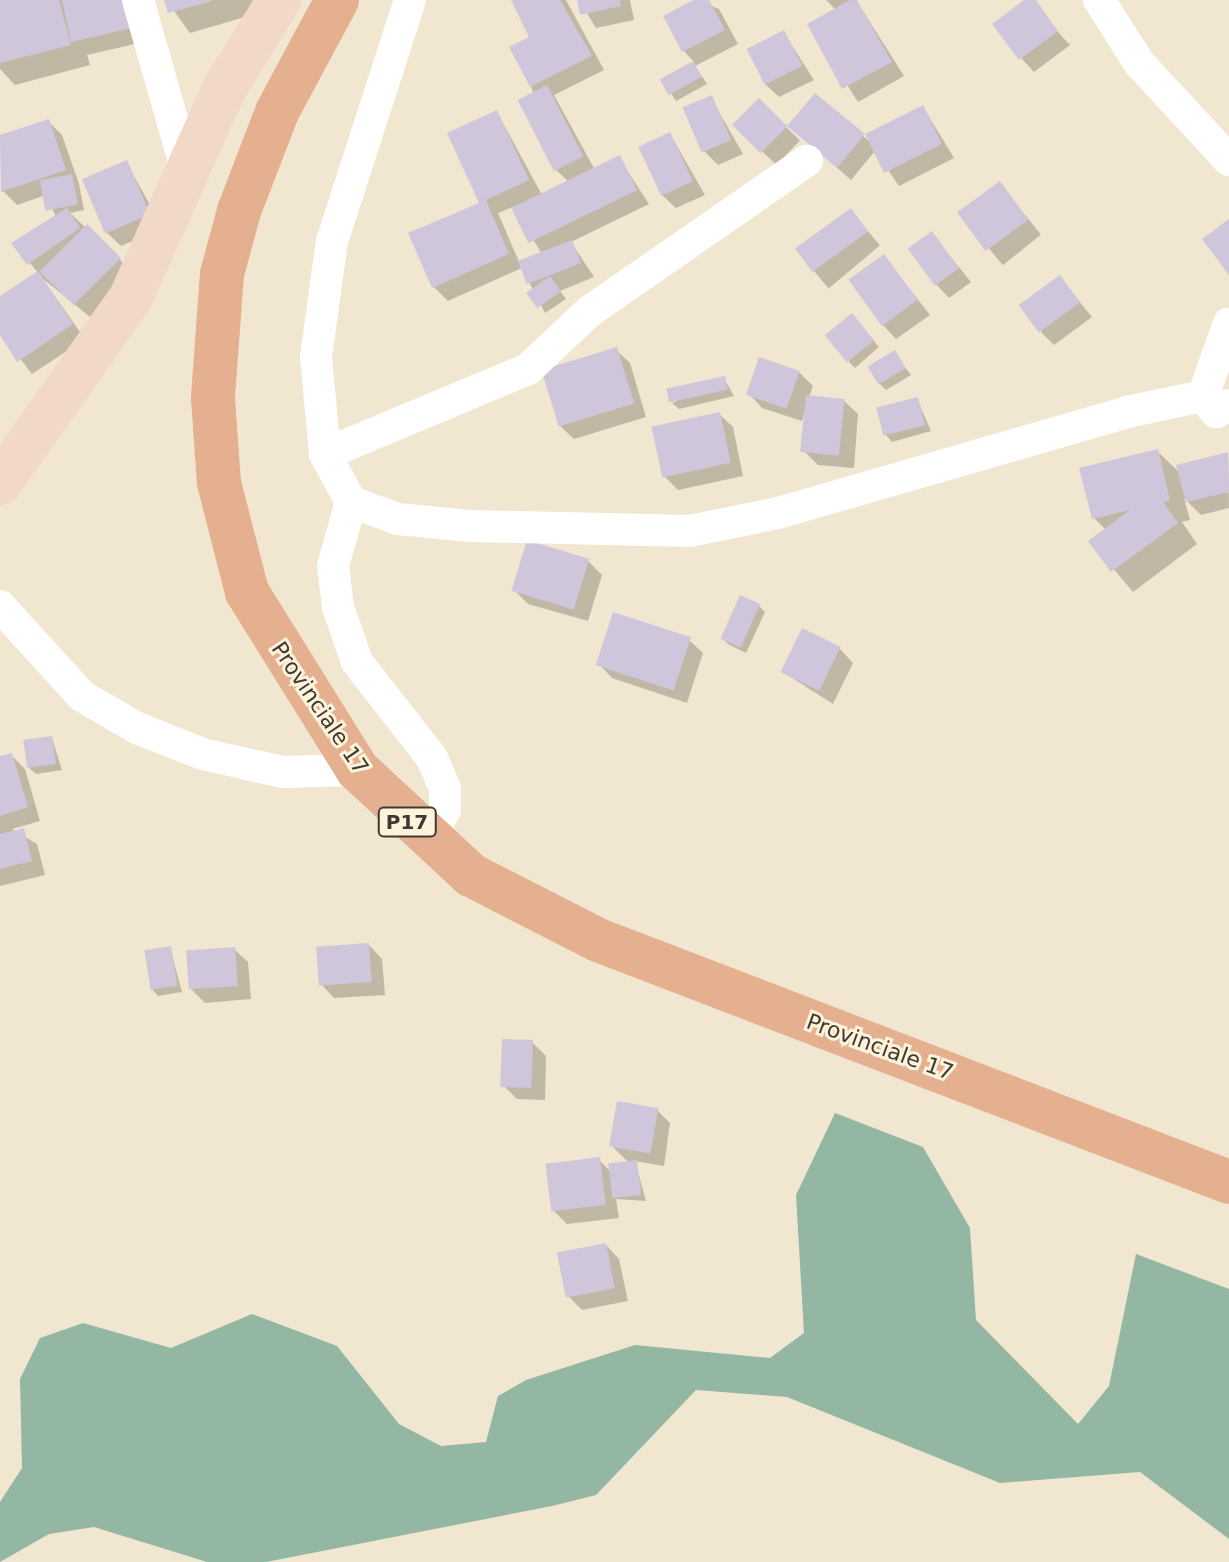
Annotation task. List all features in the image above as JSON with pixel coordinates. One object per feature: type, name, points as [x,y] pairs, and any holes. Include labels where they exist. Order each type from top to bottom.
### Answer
[{"type":"main road","name":"Provinciale 17","points":[[337,0],[277,112],[239,211],[222,274],[213,398],[219,483],[247,592],[358,770],[471,875],[598,940],[1229,1182]]},
{"type":"street","points":[[138,0],[187,172]]},
{"type":"street","points":[[0,483],[131,297],[224,89],[279,0]]},
{"type":"street","points":[[410,0],[332,241],[316,357],[325,454],[351,502],[398,519],[471,526],[690,531],[1219,409],[1229,323]]},
{"type":"street","points":[[1099,0],[1140,64],[1229,160]]},
{"type":"street","points":[[325,454],[528,369],[590,311],[807,161]]},
{"type":"street","points":[[351,502],[333,566],[338,607],[357,662],[432,758],[445,788],[445,810],[428,838]]},
{"type":"street","points":[[0,606],[82,696],[137,728],[203,754],[282,772],[358,770]]},
{"type":"green space","points":[[835,1113],[923,1147],[970,1228],[976,1320],[1078,1424],[1109,1386],[1136,1254],[1229,1289],[1229,1539],[1140,1472],[1000,1483],[787,1397],[696,1390],[596,1495],[552,1506],[266,1562],[207,1562],[94,1527],[49,1534],[0,1562],[0,1502],[22,1468],[20,1379],[40,1338],[83,1323],[171,1348],[252,1314],[337,1346],[399,1424],[441,1446],[486,1442],[498,1396],[526,1380],[635,1345],[770,1358],[804,1333],[796,1195]]},
{"type":"building","points":[[0,0],[59,0],[71,45],[0,63]]},
{"type":"building","points":[[62,0],[133,0],[140,26],[71,42]]},
{"type":"building","points":[[164,0],[212,0],[212,1],[168,13]]},
{"type":"building","points":[[511,0],[560,0],[592,56],[530,87],[509,47],[529,37]]},
{"type":"building","points":[[577,0],[620,0],[621,6],[580,15]]},
{"type":"building","points":[[693,0],[709,0],[725,30],[682,52],[663,16]]},
{"type":"building","points":[[850,0],[857,0],[892,62],[842,89],[807,24]]},
{"type":"building","points":[[1024,0],[1036,0],[1058,31],[1019,60],[992,24]]},
{"type":"building","points":[[784,30],[802,66],[765,85],[747,49]]},
{"type":"building","points":[[693,61],[702,77],[668,95],[660,79]]},
{"type":"building","points":[[547,85],[583,156],[554,171],[518,100]]},
{"type":"building","points":[[815,93],[865,134],[837,168],[787,126]]},
{"type":"building","points":[[712,95],[731,140],[702,153],[683,108]]},
{"type":"building","points":[[759,98],[787,126],[760,153],[732,125]]},
{"type":"building","points":[[923,105],[942,144],[884,173],[865,134]]},
{"type":"building","points":[[497,110],[529,180],[486,200],[509,254],[432,288],[408,233],[479,203],[447,133]]},
{"type":"building","points":[[49,119],[66,170],[1,192],[0,135]]},
{"type":"building","points":[[670,132],[693,181],[661,196],[638,147]]},
{"type":"building","points":[[620,155],[637,190],[528,243],[511,208]]},
{"type":"building","points":[[127,160],[150,214],[105,233],[82,179]]},
{"type":"building","points":[[72,174],[78,204],[46,211],[40,180]]},
{"type":"building","points":[[1000,181],[1028,220],[985,251],[957,212]]},
{"type":"building","points":[[67,208],[80,228],[27,265],[11,243]]},
{"type":"building","points":[[851,208],[868,231],[812,272],[795,249]]},
{"type":"building","points":[[1229,219],[1229,275],[1202,239]]},
{"type":"building","points":[[87,224],[121,258],[74,305],[40,271]]},
{"type":"building","points":[[932,231],[959,268],[935,286],[908,249]]},
{"type":"building","points":[[572,240],[581,263],[527,284],[518,261]]},
{"type":"building","points":[[884,254],[918,300],[882,326],[848,280]]},
{"type":"building","points":[[38,271],[73,324],[17,362],[0,335],[0,296]]},
{"type":"building","points":[[1060,275],[1080,303],[1039,332],[1019,305]]},
{"type":"building","points":[[550,276],[561,292],[537,308],[526,293]]},
{"type":"building","points":[[852,313],[874,340],[847,362],[825,335]]},
{"type":"building","points":[[617,347],[634,403],[559,427],[541,370]]},
{"type":"building","points":[[895,350],[906,368],[878,384],[868,366]]},
{"type":"building","points":[[759,357],[800,371],[787,409],[746,395]]},
{"type":"building","points":[[725,376],[728,390],[669,402],[666,388]]},
{"type":"building","points":[[806,395],[845,399],[839,456],[800,452]]},
{"type":"building","points":[[918,397],[925,425],[883,436],[876,407]]},
{"type":"building","points":[[720,412],[731,463],[662,477],[652,427]]},
{"type":"building","points":[[1158,449],[1170,500],[1163,502],[1178,523],[1111,572],[1088,541],[1130,510],[1092,519],[1079,468]]},
{"type":"building","points":[[1228,452],[1229,492],[1186,502],[1176,465]]},
{"type":"building","points":[[527,540],[589,559],[574,610],[512,591]]},
{"type":"building","points":[[740,595],[760,604],[741,648],[720,639]]},
{"type":"building","points":[[613,612],[691,637],[674,691],[596,665]]},
{"type":"building","points":[[802,628],[841,647],[819,691],[781,672]]},
{"type":"building","points":[[52,736],[56,764],[27,768],[23,740]]},
{"type":"building","points":[[12,753],[28,807],[0,816],[0,756]]},
{"type":"building","points":[[24,828],[32,861],[0,869],[0,834]]},
{"type":"building","points":[[369,943],[372,982],[319,986],[316,947]]},
{"type":"building","points":[[171,946],[177,986],[151,990],[144,950]]},
{"type":"building","points":[[235,947],[238,986],[189,989],[186,950]]},
{"type":"building","points":[[502,1039],[533,1040],[531,1088],[500,1087]]},
{"type":"building","points":[[617,1101],[658,1108],[650,1154],[609,1146]]},
{"type":"building","points":[[600,1157],[606,1205],[551,1211],[545,1164]]},
{"type":"building","points":[[637,1160],[641,1195],[612,1198],[608,1164]]},
{"type":"building","points":[[606,1243],[615,1288],[566,1298],[557,1253]]}]
